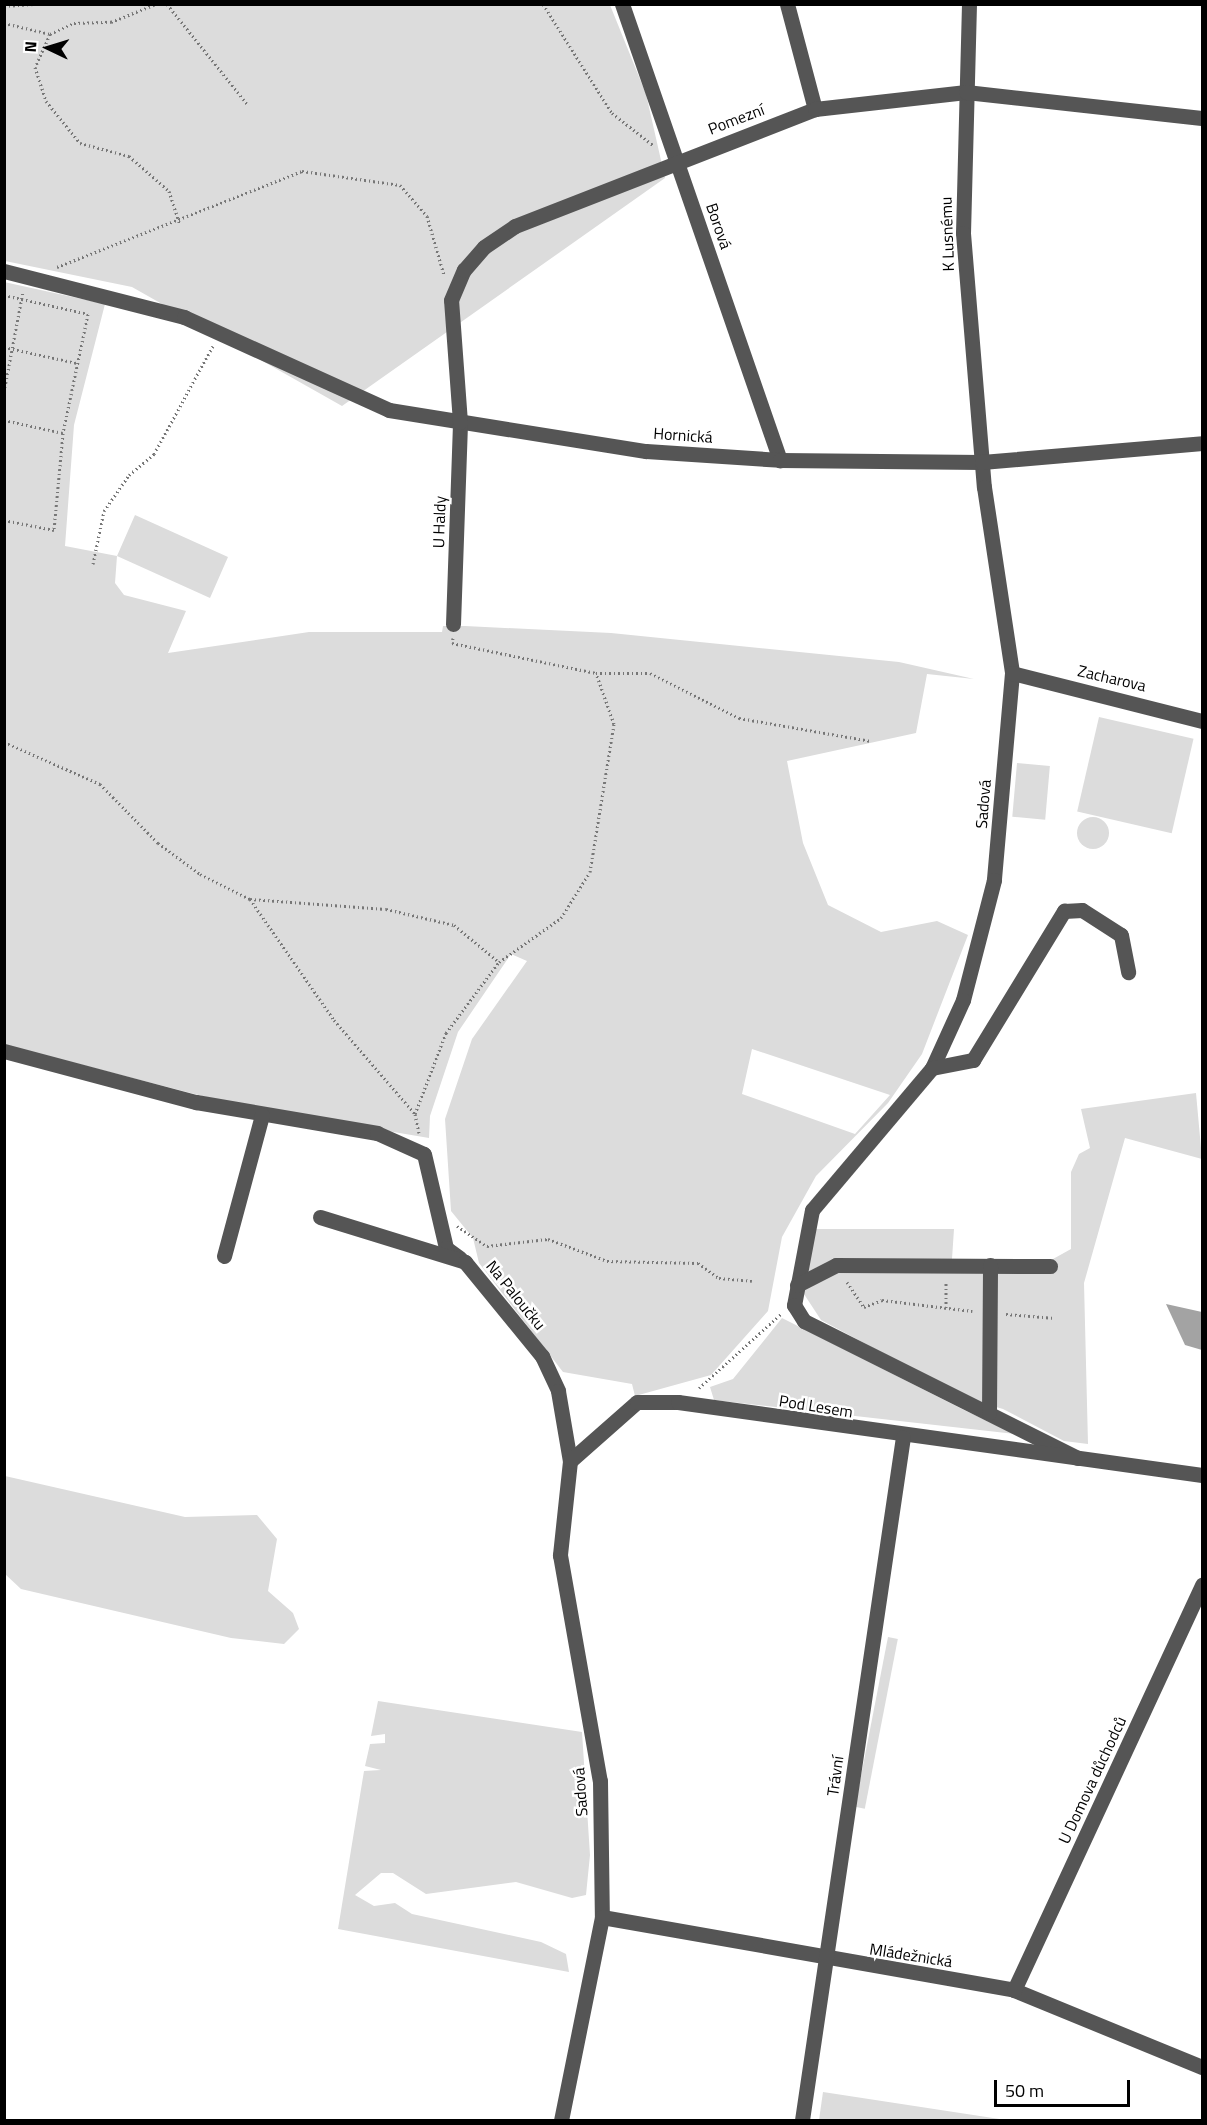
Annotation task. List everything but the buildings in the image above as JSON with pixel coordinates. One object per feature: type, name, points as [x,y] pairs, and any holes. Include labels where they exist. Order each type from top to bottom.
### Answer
[{"type":"street","name":"Borová","points":[[622,4],[678,160],[780,460]]},
{"type":"street","points":[[787,4],[814,108]]},
{"type":"street","name":"K Lusnému","points":[[969,4],[963,233],[982,462]]},
{"type":"street","name":"Pomezní","points":[[460,422],[451,300],[464,270],[484,247],[515,226],[814,108],[966,92],[1203,118]]},
{"type":"street","name":"Hornická","points":[[4,271],[184,317],[389,410],[646,451],[780,460],[982,462],[1203,442]]},
{"type":"street","name":"U Haldy","points":[[453,624],[460,422]]},
{"type":"street","name":"Sadová","points":[[794,1305],[812,1210],[886,1126],[932,1068],[963,1000],[994,880],[1012,673],[982,462]]},
{"type":"street","name":"Zacharova","points":[[1012,673],[1203,721]]},
{"type":"street","points":[[932,1068],[973,1060],[1064,911],[1082,910],[1105,920],[1121,935],[1128,972]]},
{"type":"street","points":[[4,1051],[88,1077],[262,1115],[376,1133],[424,1154],[440,1214],[446,1248],[465,1262]]},
{"type":"street","points":[[224,1256],[262,1115]]},
{"type":"street","name":"Na Paloučku","points":[[320,1217],[465,1262],[553,1375],[566,1419],[570,1461]]},
{"type":"street","points":[[797,1286],[836,1265],[1050,1266]]},
{"type":"street","points":[[989,1413],[990,1265]]},
{"type":"street","name":"Pod Lesem","points":[[794,1305],[804,1321],[1078,1458]]},
{"type":"street","name":"Pod Lesem","points":[[570,1461],[637,1402],[678,1402],[903,1437],[1203,1475]]},
{"type":"street","name":"Trávní","points":[[802,2121],[903,1437]]},
{"type":"street","name":"Sadová","points":[[561,2121],[602,1917],[600,1781],[560,1555],[570,1461]]},
{"type":"street","name":"U Domova důchodců","points":[[1014,1990],[1203,1584]]},
{"type":"street","name":"Mládežnická","points":[[602,1917],[826,1959],[1014,1990],[1203,2067]]},
{"type":"path","points":[[4,6],[34,4]]},
{"type":"path","points":[[4,22],[50,34],[74,23],[111,22],[156,4]]},
{"type":"path","points":[[167,4],[248,105]]},
{"type":"path","points":[[543,4],[612,113],[678,160]]},
{"type":"path","points":[[50,34],[35,67],[46,101],[80,143],[129,156],[169,191],[180,224]]},
{"type":"path","points":[[47,268],[180,224],[302,171],[400,185],[427,216],[451,300]]},
{"type":"path","points":[[4,392],[26,276]]},
{"type":"path","points":[[4,295],[88,314],[63,433],[54,530],[4,520]]},
{"type":"path","points":[[93,564],[104,511],[129,475],[154,454],[220,334]]},
{"type":"path","points":[[4,347],[77,363]]},
{"type":"path","points":[[4,420],[63,433]]},
{"type":"path","points":[[453,624],[452,643],[596,673],[650,673],[739,718],[871,741]]},
{"type":"path","points":[[415,1114],[446,1033],[499,962],[561,918],[590,872],[614,724],[596,673]]},
{"type":"path","points":[[4,742],[100,784],[158,843],[200,874],[250,898],[386,909],[454,925],[499,962]]},
{"type":"path","points":[[250,898],[334,1020],[415,1114],[424,1154]]},
{"type":"path","points":[[440,1214],[487,1246],[548,1239],[607,1261],[698,1263],[719,1278],[752,1281]]},
{"type":"path","points":[[946,1265],[946,1308]]},
{"type":"path","points":[[864,1307],[882,1300],[989,1313],[1055,1318]]},
{"type":"path","points":[[678,1402],[736,1360],[794,1305]]},
{"type":"shaded area","points":[[5,5],[610,5],[646,94],[665,178],[342,406],[132,287],[5,261]]},
{"type":"shaded area","points":[[4,282],[105,304],[74,425],[65,546],[117,556],[115,583],[124,595],[186,611],[168,653],[309,632],[442,632],[443,626],[465,626],[611,633],[899,662],[974,679],[927,674],[916,733],[787,761],[803,843],[828,905],[881,932],[937,921],[968,935],[922,1054],[888,1103],[816,1176],[782,1237],[768,1311],[711,1375],[635,1396],[632,1384],[563,1372],[479,1263],[473,1238],[451,1211],[445,1119],[472,1039],[527,961],[511,954],[458,1032],[430,1116],[429,1138],[241,1106],[5,1045]],"holes":[[[752,1049],[890,1095],[855,1134],[742,1094]]]},
{"type":"shaded area","points":[[135,515],[228,557],[210,598],[117,556]]},
{"type":"shaded area","points":[[1099,717],[1194,739],[1172,833],[1077,812]]},
{"type":"shaded area","points":[[1017,763],[1050,766],[1045,820],[1012,817]]},
{"type":"shaded area","points":[[1093,817],[1104,822],[1109,833],[1104,844],[1093,849],[1082,844],[1077,833],[1082,822]]},
{"type":"shaded area","points":[[1196,1093],[1202,1159],[1125,1138],[1084,1283],[1088,1444],[1064,1441],[1003,1409],[969,1399],[821,1320],[800,1288],[815,1229],[954,1229],[952,1259],[1053,1259],[1071,1249],[1071,1172],[1079,1154],[1090,1148],[1081,1109]]},
{"type":"shaded area","points":[[1166,1304],[1202,1312],[1202,1350],[1185,1345]]},
{"type":"shaded area","points":[[782,1318],[1015,1434],[714,1400],[710,1387],[733,1379]]},
{"type":"shaded area","points":[[5,1476],[185,1517],[257,1515],[277,1539],[268,1591],[293,1613],[299,1629],[284,1644],[231,1638],[21,1589],[5,1574]]},
{"type":"shaded area","points":[[888,1637],[898,1639],[865,1809],[855,1807]]},
{"type":"shaded area","points":[[378,1701],[582,1732],[590,1855],[586,1895],[572,1898],[516,1882],[426,1894],[393,1873],[381,1873],[355,1895],[374,1906],[395,1903],[412,1914],[541,1942],[566,1954],[569,1972],[338,1929],[364,1771],[381,1770],[365,1766],[370,1744],[385,1743],[385,1734],[371,1736]]},
{"type":"shaded area","points":[[823,2092],[1006,2120],[819,2120]]}]
